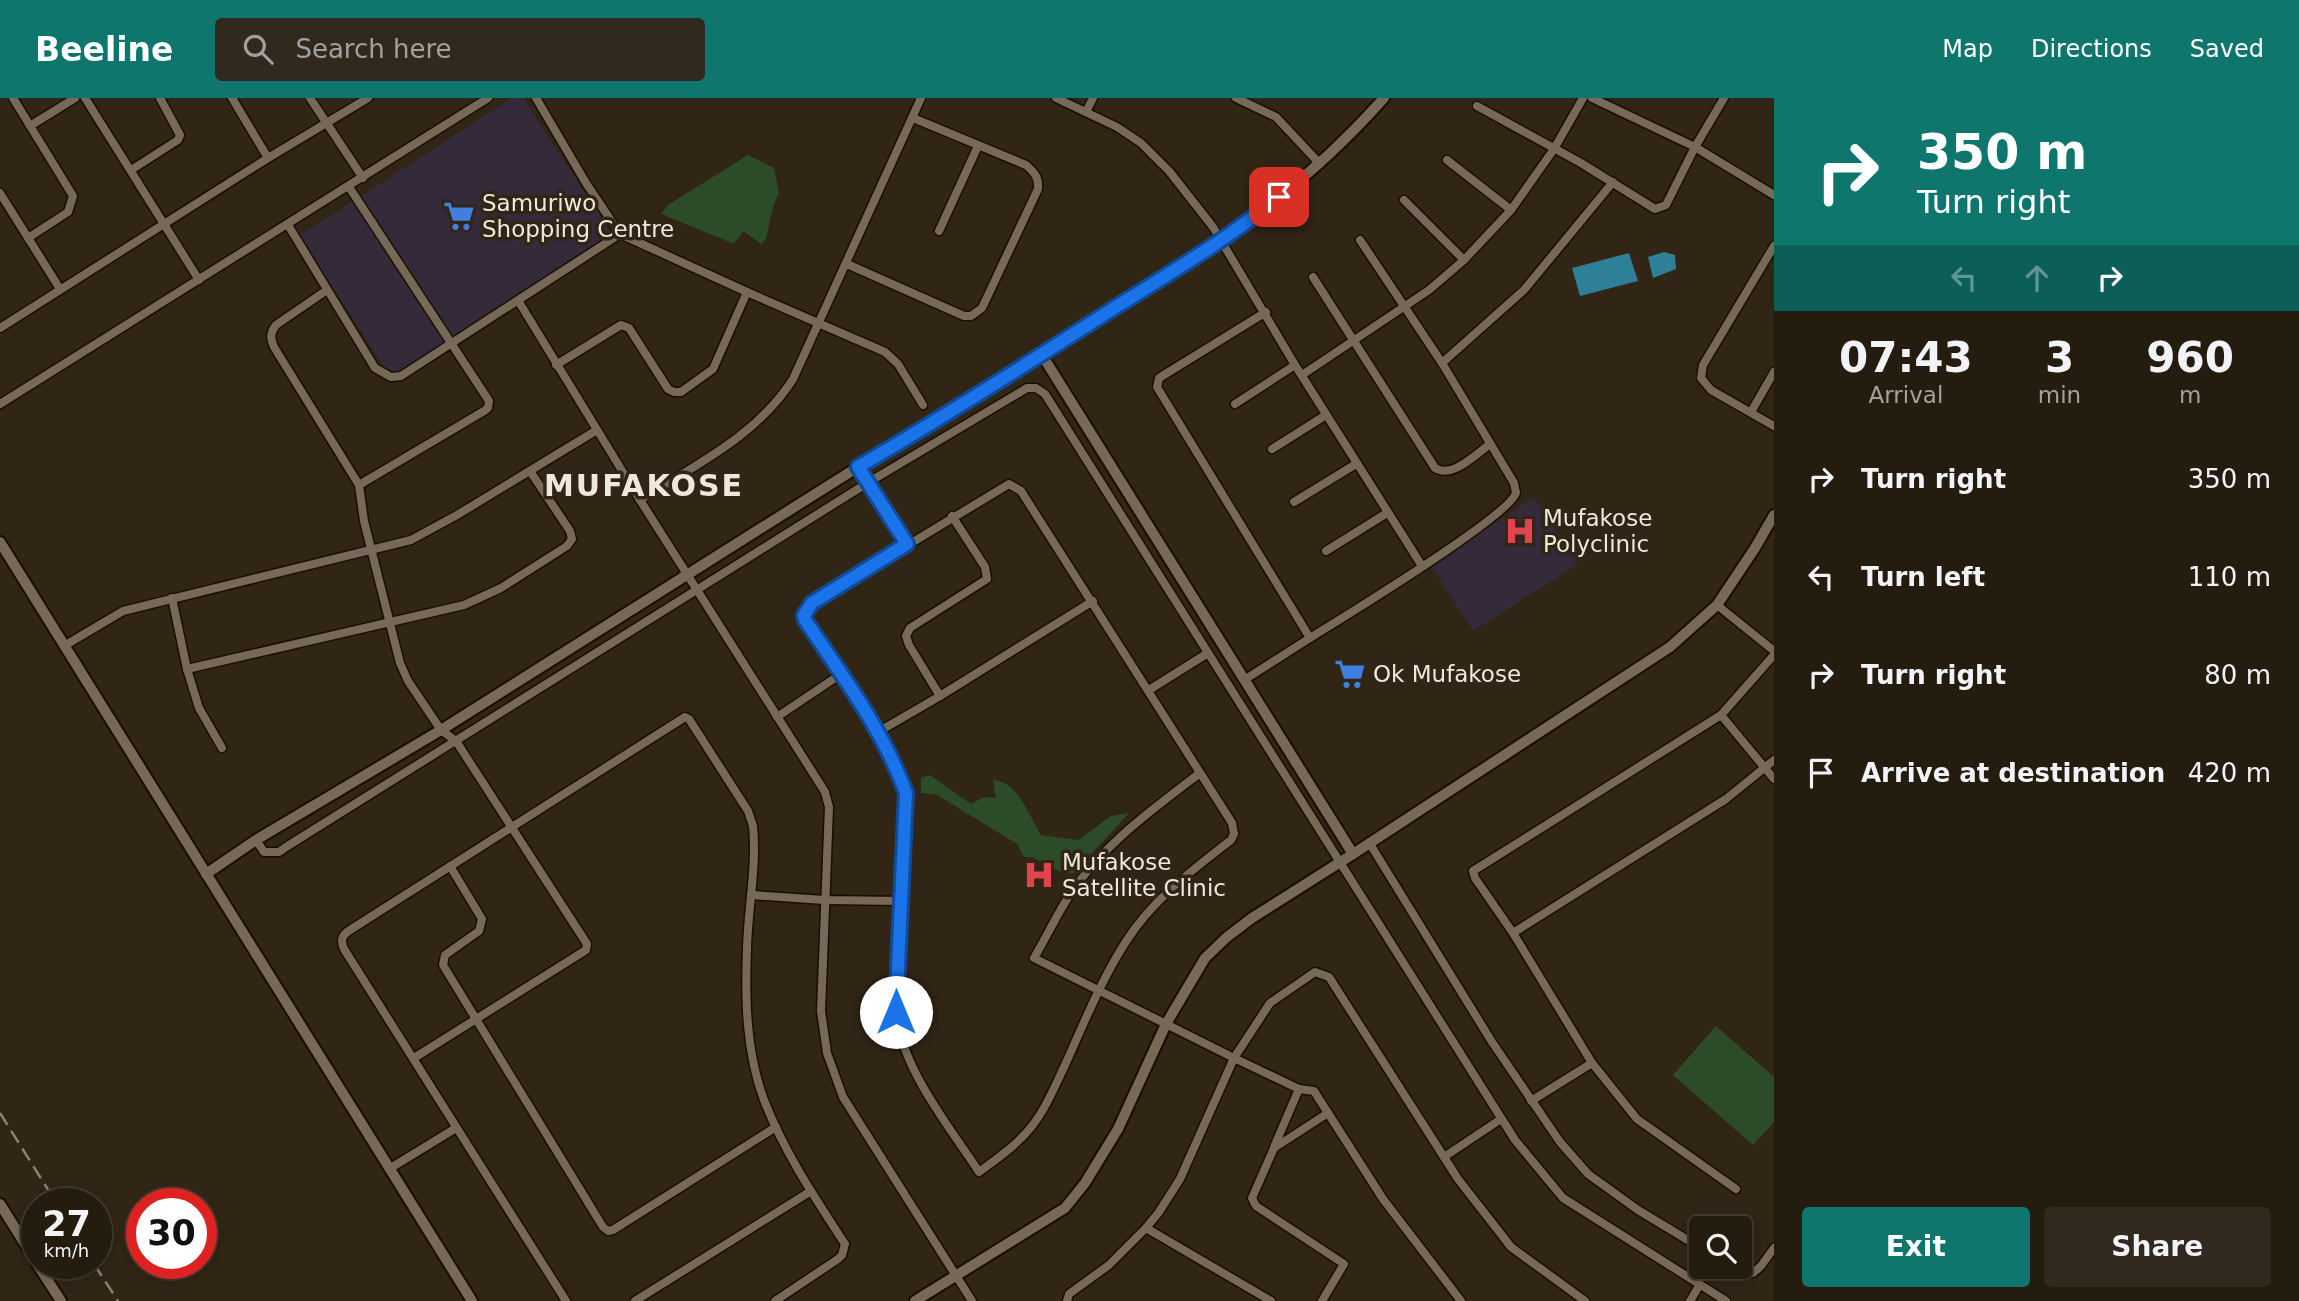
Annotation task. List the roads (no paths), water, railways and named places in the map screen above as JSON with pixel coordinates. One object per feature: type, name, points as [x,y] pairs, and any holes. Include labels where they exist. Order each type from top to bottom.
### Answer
[{"type":"street","points":[[13,98],[72,190],[73,201],[68,212],[28,238]]},
{"type":"street","points":[[30,125],[75,98]]},
{"type":"street","points":[[85,98],[199,280]]},
{"type":"street","points":[[131,170],[178,140],[180,135],[160,98]]},
{"type":"street","points":[[232,98],[268,158]]},
{"type":"street","points":[[310,98],[363,178]]},
{"type":"street","points":[[0,328],[268,158],[368,98]]},
{"type":"street","points":[[0,404],[488,98]]},
{"type":"street","points":[[536,98],[586,183],[620,234],[878,348],[892,357],[923,405]]},
{"type":"street","points":[[640,500],[744,435],[757,424],[788,387],[820,323],[921,98]]},
{"type":"street","points":[[1056,98],[1117,127],[1141,143],[1169,171],[1221,239],[1295,365],[1422,566]]},
{"type":"street","points":[[1086,112],[1093,98]]},
{"type":"street","points":[[1236,98],[1276,117],[1320,164]]},
{"type":"street","points":[[206,874],[256,840],[440,730],[858,467],[1042,355],[1259,214],[1320,164],[1384,98]]},
{"type":"street","points":[[1302,375],[1430,290],[1464,260],[1511,210],[1554,149],[1583,98]]},
{"type":"street","points":[[1592,98],[1695,147],[1774,195]]},
{"type":"street","points":[[1477,106],[1613,182],[1655,209],[1663,207],[1724,98]]},
{"type":"street","points":[[847,264],[964,316],[977,313],[982,308],[1038,189],[1039,180],[1026,165],[913,118]]},
{"type":"street","points":[[939,231],[978,146]]},
{"type":"street","points":[[1447,160],[1511,210]]},
{"type":"street","points":[[1441,363],[1524,290],[1613,182]]},
{"type":"street","points":[[349,187],[489,401],[488,408],[359,485]]},
{"type":"street","points":[[0,193],[60,289]]},
{"type":"street","points":[[1404,200],[1464,260]]},
{"type":"street","points":[[288,225],[375,368],[383,374],[401,376],[519,302],[620,234]]},
{"type":"street","points":[[1244,680],[1422,566],[1514,499],[1516,488],[1490,444],[1405,306],[1360,240]]},
{"type":"street","points":[[1774,246],[1702,371],[1701,378],[1711,390],[1774,426]]},
{"type":"street","points":[[1313,277],[1435,468],[1443,472],[1451,471],[1490,444]]},
{"type":"street","points":[[327,290],[276,325],[271,340],[359,485],[372,552],[403,672],[440,730],[456,741],[588,947],[414,1058]]},
{"type":"street","points":[[556,365],[625,325],[668,389],[681,392],[713,369],[747,292]]},
{"type":"street","points":[[519,302],[828,799],[821,1011],[833,1074],[844,1097],[972,1301]]},
{"type":"street","points":[[1266,312],[1156,382],[1310,638]]},
{"type":"street","points":[[1042,355],[1353,855]]},
{"type":"street","points":[[1235,404],[1295,365]]},
{"type":"street","points":[[1751,412],[1774,372]]},
{"type":"street","points":[[256,840],[264,852],[279,852],[869,482],[1027,388],[1036,388],[1045,394],[1515,1140],[1563,1198],[1726,1301]]},
{"type":"street","points":[[1272,449],[1326,415]]},
{"type":"street","points":[[64,646],[115,614],[172,598],[372,552],[411,540],[597,430]]},
{"type":"street","points":[[1294,502],[1356,464]]},
{"type":"street","points":[[858,467],[907,544]]},
{"type":"street","points":[[187,669],[464,605],[500,588],[567,545],[572,539],[570,531],[530,471]]},
{"type":"street","points":[[1014,484],[1018,487],[1233,822],[1234,834],[1231,840],[1185,875],[1128,938],[1099,992],[1046,1106],[1013,1147],[979,1172],[918,1075],[899,1031],[895,983],[902,901],[906,793],[895,764],[878,732],[805,620],[805,610],[812,603],[952,516],[1005,485],[1014,484]]},
{"type":"street","points":[[1326,551],[1387,513]]},
{"type":"street","points":[[915,1301],[1065,1208],[1085,1183],[1118,1129],[1166,1024],[1205,958],[1227,937],[1252,918],[1670,647],[1717,605],[1774,515]]},
{"type":"street","points":[[940,696],[906,636],[910,628],[988,579],[988,574],[952,516]]},
{"type":"street","points":[[0,542],[472,1301]]},
{"type":"street","points":[[172,598],[187,669],[199,708],[222,748]]},
{"type":"street","points":[[878,732],[1093,601]]},
{"type":"street","points":[[1717,605],[1774,653],[1721,715],[1476,867],[1473,875],[1513,933],[1592,1063],[1637,1119],[1737,1189]]},
{"type":"street","points":[[1149,690],[1208,653]]},
{"type":"street","points":[[777,716],[841,674]]},
{"type":"street","points":[[1721,715],[1774,779]]},
{"type":"street","points":[[566,1301],[344,949],[342,939],[350,930],[685,717],[689,719],[752,820],[754,831],[747,948],[747,1021],[753,1060],[764,1098],[776,1127],[811,1191],[845,1244],[838,1259],[776,1301]]},
{"type":"street","points":[[1513,933],[1726,799],[1774,760]]},
{"type":"street","points":[[1200,773],[1138,820],[1087,873],[1069,895],[1034,958],[1299,1089],[1314,1091],[1383,1199],[1461,1301]]},
{"type":"street","points":[[1370,844],[1531,1101],[1560,1142],[1588,1174],[1638,1210],[1689,1241]]},
{"type":"street","points":[[450,866],[482,919],[479,931],[445,955],[443,965],[603,1227],[608,1231],[613,1230],[776,1127]]},
{"type":"street","points":[[751,895],[902,901]]},
{"type":"street","points":[[1068,1301],[1069,1294],[1109,1265],[1146,1228],[1180,1179],[1234,1058],[1270,1003],[1315,972],[1329,977],[1458,1179],[1511,1247],[1585,1301]]},
{"type":"street","points":[[1531,1101],[1592,1063]]},
{"type":"street","points":[[1299,1089],[1252,1198],[1253,1202],[1344,1264],[1322,1301]]},
{"type":"street","points":[[1274,1148],[1328,1113]]},
{"type":"street","points":[[1444,1157],[1501,1119]]},
{"type":"street","points":[[389,1169],[456,1128]]},
{"type":"street","points":[[635,1301],[811,1191]]},
{"type":"street","points":[[0,1204],[21,1237]]},
{"type":"street","points":[[1146,1228],[1271,1301]]},
{"type":"street","points":[[1752,1273],[1774,1248]]},
{"type":"street","points":[[47,1279],[61,1301]]},
{"type":"street","points":[[1690,1301],[1699,1286]]},
{"type":"water","points":[[1664,252],[1675,255],[1676,269],[1653,278],[1648,257]]},
{"type":"water","points":[[1629,253],[1638,281],[1580,296],[1572,268]]},
{"type":"railway","points":[[0,1113],[47,1188]]},
{"type":"railway","points":[[104,1279],[118,1301]]},
{"type":"place","name":"Samuriwo Shopping Centre","points":[[459,216]]},
{"type":"place","name":"Mufakose Polyclinic","points":[[1520,531]]},
{"type":"place","name":"Ok Mufakose","points":[[1350,674]]},
{"type":"place","name":"Mufakose Satellite Clinic","points":[[1039,875]]},
{"type":"district","name":"MUFAKOSE","points":[[644,485]]}]
